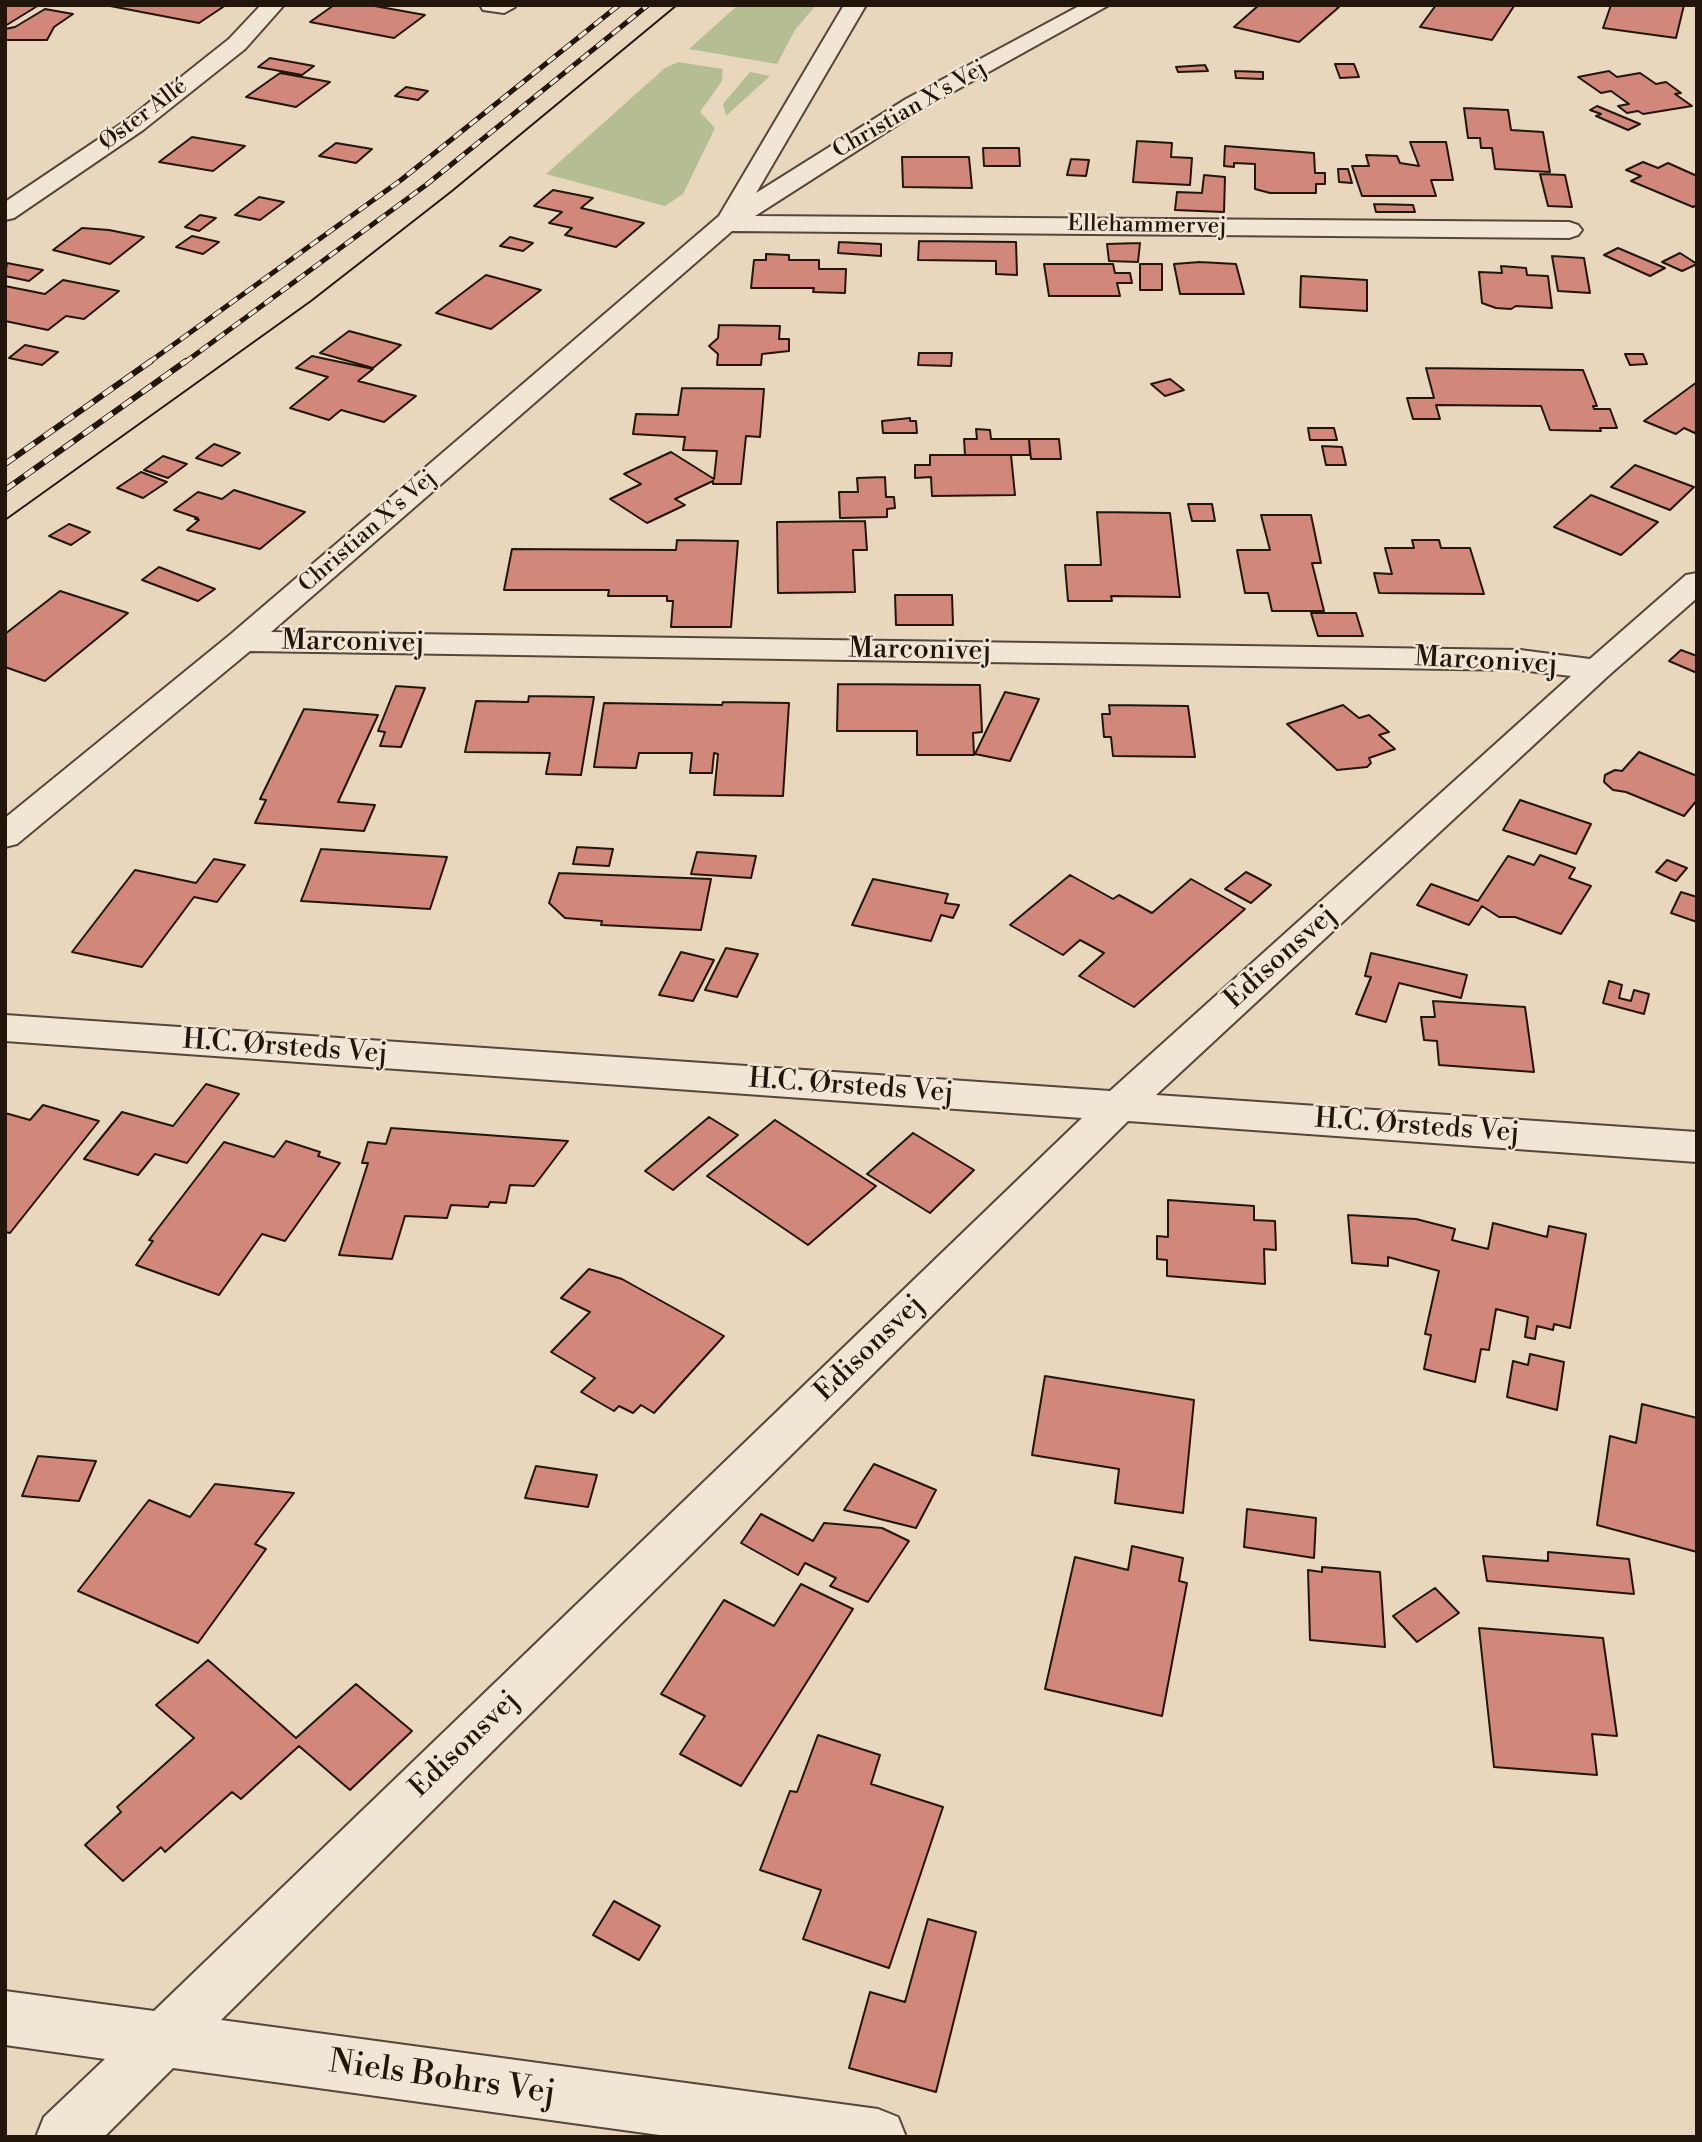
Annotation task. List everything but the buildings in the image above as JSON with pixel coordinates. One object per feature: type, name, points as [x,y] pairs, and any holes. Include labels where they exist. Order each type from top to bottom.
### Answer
[{"type":"street","name":"Øster Allé","points":[[5,213],[135,125],[237,44],[273,5]]},
{"type":"street","name":"Christian X's Vej","points":[[726,223],[855,5]]},
{"type":"street","name":"Christian X's Vej","points":[[5,836],[242,641],[726,223],[914,104],[1098,5]]},
{"type":"street","name":"Ellehammervej","points":[[726,223],[1569,230]]},
{"type":"street","name":"Edisonsvej","points":[[64,2137],[1119,1106],[1597,669],[1697,582]]},
{"type":"street","name":"Marconivej","points":[[242,641],[1520,660],[1597,669]]},
{"type":"street","name":"H.C. Ørsteds Vej","points":[[5,1028],[1697,1147]]},
{"type":"street","name":"Niels Bohrs Vej","points":[[5,2018],[162,2042],[878,2137]]},
{"type":"green space","points":[[738,5],[816,5],[795,30],[777,64],[689,49]]},
{"type":"green space","points":[[678,62],[723,69],[722,81],[700,112],[715,128],[683,194],[665,206],[546,174],[665,68]]},
{"type":"green space","points":[[750,72],[770,76],[726,116],[723,104]]},
{"type":"tram line","points":[[5,520],[311,301],[452,191],[677,5]]},
{"type":"railway","points":[[148,363],[401,180],[619,5]]},
{"type":"railway","points":[[184,363],[426,185],[648,5]]},
{"type":"railway","points":[[5,464],[151,361]]},
{"type":"railway","points":[[5,490],[186,361]]}]
